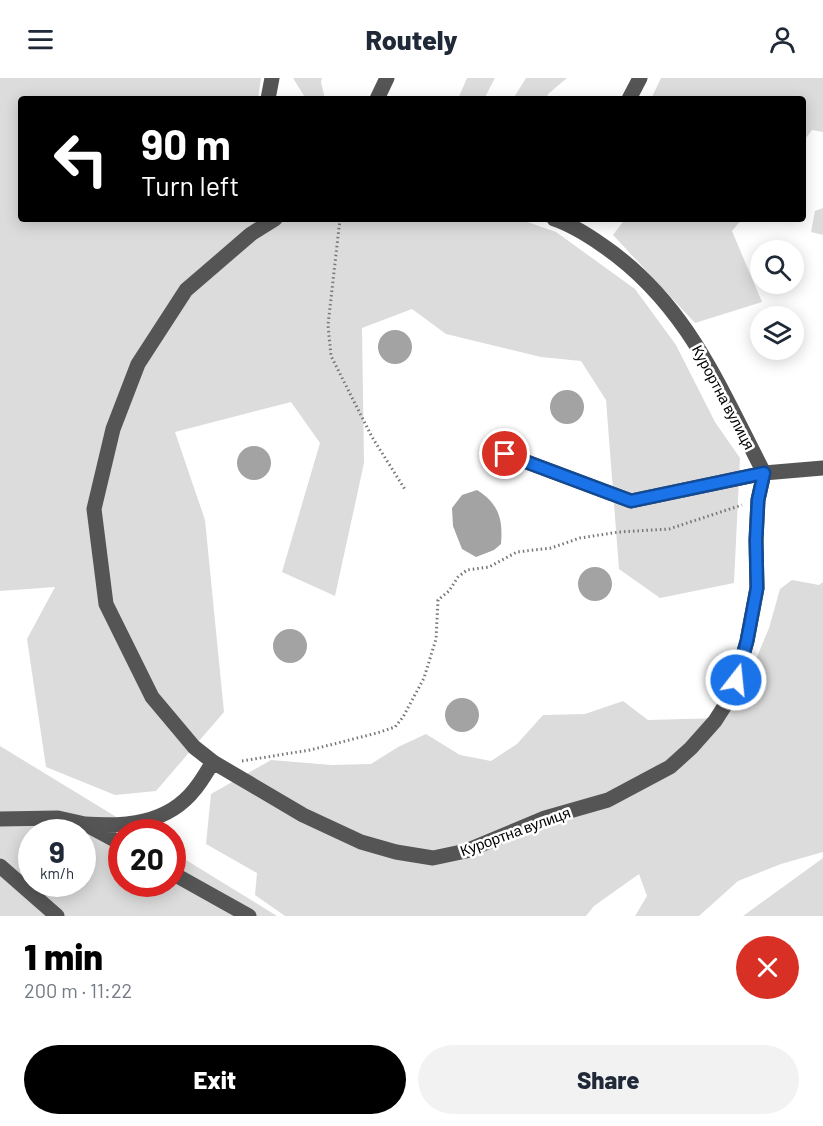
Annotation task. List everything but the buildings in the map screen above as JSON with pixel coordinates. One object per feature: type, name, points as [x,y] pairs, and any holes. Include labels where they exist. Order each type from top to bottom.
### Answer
[{"type":"lane","points":[[269,96],[272,78]]},
{"type":"lane","points":[[378,96],[387,78]]},
{"type":"lane","points":[[631,96],[640,78]]},
{"type":"lane","name":"Курортна вулиця","points":[[270,222],[251,234],[186,290],[138,364],[113,429],[94,509],[106,604],[152,697],[194,747],[213,762],[303,815],[361,842],[396,852],[433,858],[466,851],[545,818],[608,800],[670,767],[715,721],[729,699],[747,641],[757,588],[758,500],[764,473],[705,358],[672,309],[623,260],[565,222]]},
{"type":"lane","points":[[505,454],[631,501],[764,473],[823,468]]},
{"type":"lane","points":[[96,825],[115,826],[153,819],[181,804],[195,790],[213,762]]},
{"type":"lane","points":[[0,819],[62,819]]},
{"type":"lane","points":[[0,866],[57,916]]},
{"type":"lane","points":[[186,881],[249,916]]},
{"type":"path","points":[[340,222],[328,325],[331,356],[372,436],[406,491]]},
{"type":"path","points":[[213,762],[252,761],[332,744],[395,727],[424,678],[436,639],[438,600],[467,570],[489,567],[517,552],[551,548],[580,538],[619,532],[669,529],[758,500]]},
{"type":"shaded area","points":[[0,78],[261,78],[258,96],[18,96],[18,222],[528,222],[556,232],[635,289],[676,345],[715,422],[740,458],[734,583],[660,598],[619,569],[606,400],[581,361],[541,357],[446,334],[412,309],[362,328],[364,463],[335,596],[282,572],[320,443],[291,402],[175,432],[205,520],[224,712],[156,791],[115,795],[46,767],[27,639],[55,587],[0,591]]},
{"type":"shaded area","points":[[293,78],[322,78],[324,96],[304,96]]},
{"type":"shaded area","points":[[467,78],[495,78],[486,96],[459,96]]},
{"type":"shaded area","points":[[526,78],[567,78],[547,96],[515,96]]},
{"type":"shaded area","points":[[661,78],[823,78],[823,132],[812,130],[806,138],[806,96],[652,96]]},
{"type":"shaded area","points":[[823,208],[823,235],[811,232],[815,211]]},
{"type":"shaded area","points":[[623,222],[740,222],[732,231],[750,274],[750,294],[759,294],[762,302],[695,323],[613,235]]},
{"type":"shaded area","points":[[395,330],[407,335],[412,347],[407,359],[395,364],[383,359],[378,347],[383,335]]},
{"type":"shaded area","points":[[567,390],[579,395],[584,407],[579,419],[567,424],[555,419],[550,407],[555,395]]},
{"type":"shaded area","points":[[254,446],[266,451],[271,463],[266,475],[254,480],[242,475],[237,463],[242,451]]},
{"type":"shaded area","points":[[477,490],[490,501],[498,513],[501,544],[494,550],[476,557],[462,549],[453,526],[452,508],[462,495]]},
{"type":"shaded area","points":[[595,567],[607,572],[612,584],[607,596],[595,601],[583,596],[578,584],[583,572]]},
{"type":"shaded area","points":[[792,580],[819,585],[823,582],[823,852],[781,864],[738,881],[699,916],[635,916],[647,896],[639,874],[594,906],[586,916],[285,916],[255,895],[257,873],[206,844],[211,794],[271,760],[332,765],[371,764],[398,747],[426,734],[460,755],[491,761],[517,744],[543,715],[585,714],[623,701],[648,720],[721,718],[747,681],[769,628],[780,589]]},
{"type":"shaded area","points":[[290,629],[302,634],[307,646],[302,658],[290,663],[278,658],[273,646],[278,634]]},
{"type":"shaded area","points":[[462,698],[474,703],[479,715],[474,727],[462,732],[450,727],[445,715],[450,703]]},
{"type":"shaded area","points":[[0,746],[120,819],[108,819],[108,897],[186,897],[186,860],[277,916],[0,916]]},
{"type":"shaded area","points":[[823,858],[823,916],[743,916]]},
{"type":"route","points":[[505,454],[631,501],[764,473],[758,500],[757,588],[747,641],[736,680]]}]
